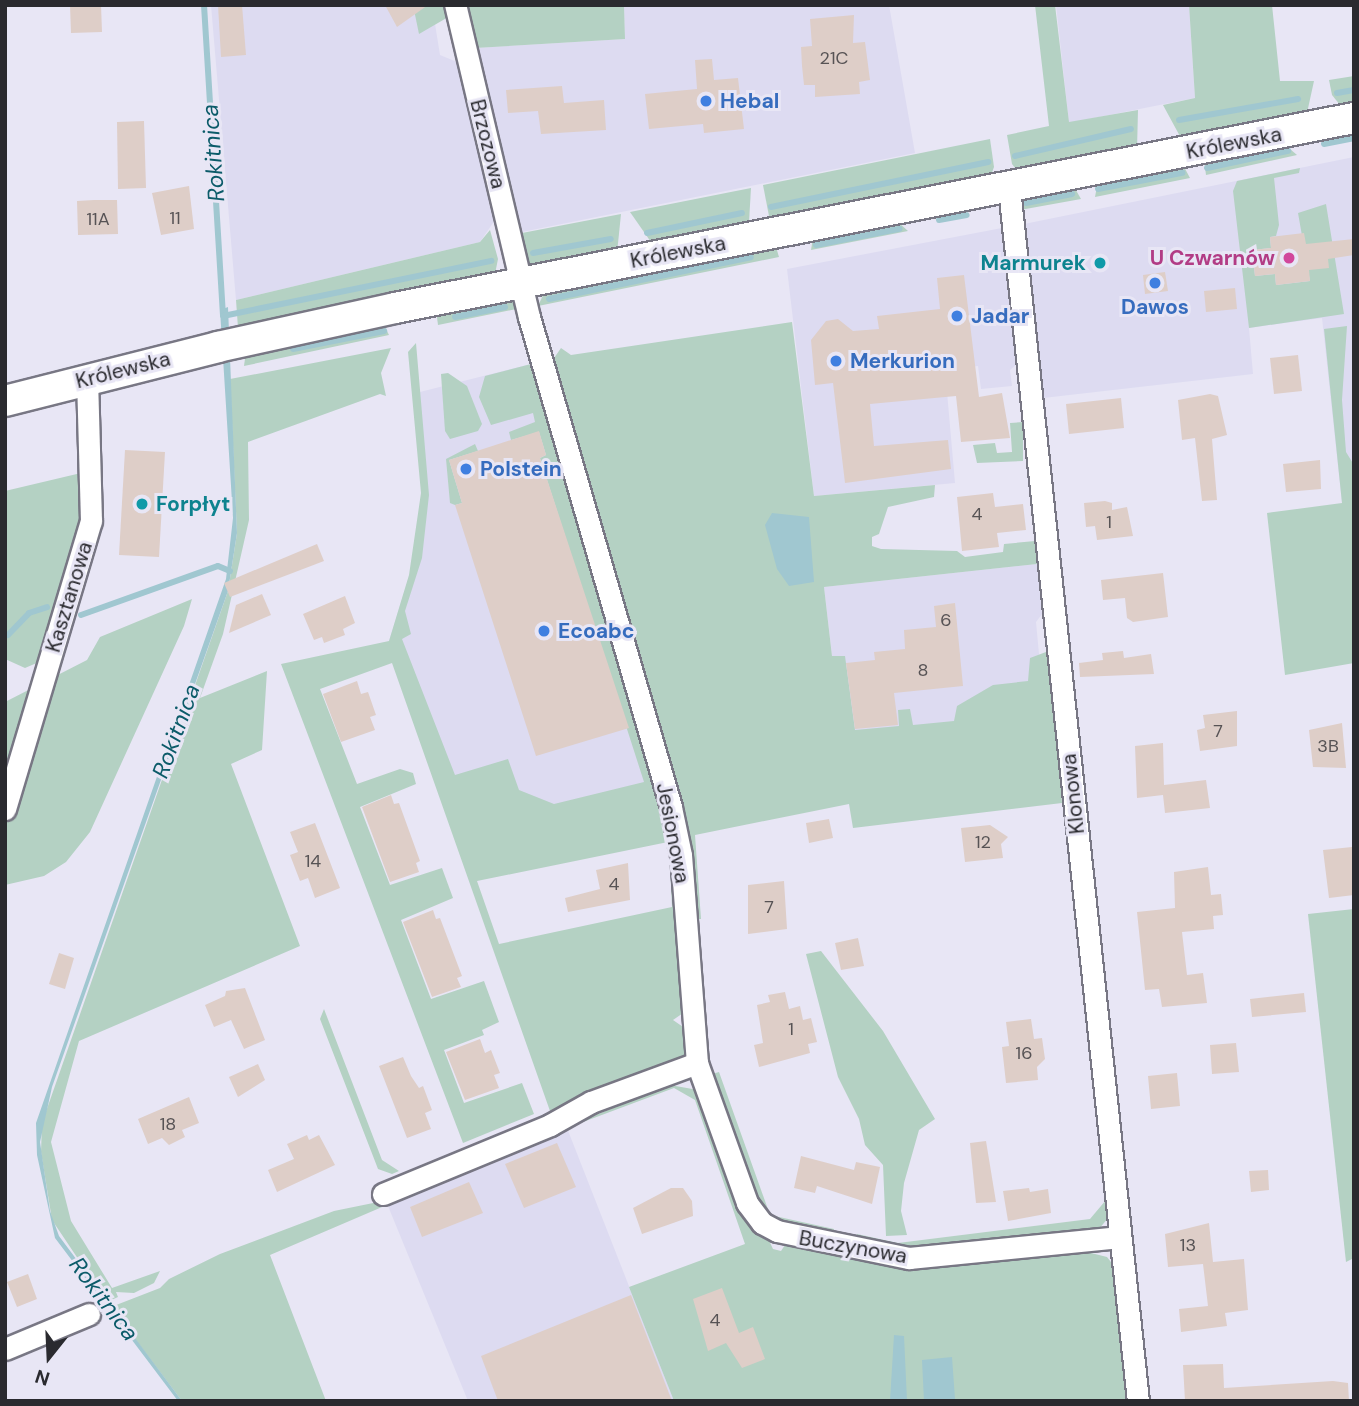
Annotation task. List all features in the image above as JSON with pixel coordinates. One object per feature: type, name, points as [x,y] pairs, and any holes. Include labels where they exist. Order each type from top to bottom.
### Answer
[{"type":"main road","name":"Królewska","points":[[5,401],[247,340],[522,282],[1354,118]]},
{"type":"street","name":"Brzozowa","points":[[455,5],[522,282]]},
{"type":"street","name":"Klonowa","points":[[1009,188],[1138,1401]]},
{"type":"street","name":"Jesionowa","points":[[522,282],[671,807],[681,855],[697,1063]]},
{"type":"street","name":"Kasztanowa","points":[[5,809],[91,521],[87,379]]},
{"type":"street","name":"Buczynowa","points":[[697,1063],[747,1203],[762,1223],[777,1231],[909,1258],[1121,1237]]},
{"type":"street","points":[[383,1194],[550,1125],[592,1102],[697,1063]]},
{"type":"street","points":[[5,1349],[89,1314]]},
{"type":"shaded area","points":[[211,5],[432,5],[440,55],[457,62],[495,220],[480,242],[236,300]]},
{"type":"shaded area","points":[[624,5],[889,5],[915,153],[522,232],[475,48],[625,39]]},
{"type":"shaded area","points":[[1056,5],[1189,5],[1195,98],[1069,123]]},
{"type":"shaded area","points":[[1354,157],[1354,502],[1342,503],[1322,318],[1249,328],[1253,374],[1043,398],[1024,224]]},
{"type":"shaded area","points":[[1002,228],[1017,364],[1010,370],[1012,386],[981,389],[978,366],[945,369],[955,483],[814,496],[787,269]]},
{"type":"shaded area","points":[[531,364],[662,807],[476,881],[389,641],[416,554],[424,492],[416,393]]},
{"type":"shaded area","points":[[1037,564],[1042,614],[1036,622],[1039,654],[1053,717],[842,740],[824,587]]},
{"type":"shaded area","points":[[567,1128],[674,1401],[468,1401],[388,1206]]},
{"type":"green space","points":[[413,5],[448,5],[450,16],[419,34]]},
{"type":"green space","points":[[464,5],[624,5],[625,39],[475,48]]},
{"type":"green space","points":[[1035,5],[1055,5],[1069,122],[1138,110],[1137,150],[1019,173],[1012,164],[1007,135],[1049,126]]},
{"type":"green space","points":[[1189,5],[1272,5],[1280,81],[1314,81],[1307,113],[1182,140],[1163,105],[1195,98]]},
{"type":"green space","points":[[1354,76],[1354,108],[1340,105],[1332,95],[1329,80]]},
{"type":"green space","points":[[990,139],[994,167],[990,178],[774,222],[769,216],[763,185]]},
{"type":"green space","points":[[1283,143],[1297,155],[1206,175],[1204,160]]},
{"type":"green space","points":[[1182,163],[1190,178],[1095,197],[1098,181]]},
{"type":"green space","points":[[1300,168],[1299,173],[1274,178],[1279,225],[1276,236],[1270,237],[1271,248],[1252,250],[1255,276],[1275,274],[1276,285],[1310,281],[1298,213],[1326,204],[1344,314],[1249,328],[1233,191],[1237,181]]},
{"type":"green space","points":[[1073,185],[1081,199],[1020,210],[1026,194]]},
{"type":"green space","points":[[751,188],[749,222],[743,228],[653,245],[630,212]]},
{"type":"green space","points":[[621,214],[617,253],[532,268],[529,265],[522,233]]},
{"type":"green space","points":[[898,222],[908,231],[811,250],[813,238]]},
{"type":"green space","points":[[490,230],[498,259],[495,274],[238,328],[236,300],[480,242]]},
{"type":"green space","points":[[776,247],[779,257],[538,306],[544,293]]},
{"type":"green space","points":[[508,297],[521,308],[438,325],[436,310]]},
{"type":"green space","points":[[792,322],[814,496],[935,485],[934,497],[888,507],[879,534],[872,537],[872,546],[881,549],[957,551],[965,557],[1003,552],[1004,544],[1035,541],[1037,564],[824,587],[832,656],[845,656],[855,730],[899,726],[898,710],[910,709],[913,725],[954,721],[957,706],[993,685],[1028,681],[1030,658],[1046,652],[1057,717],[1062,803],[853,828],[849,804],[695,835],[701,919],[695,919],[552,361],[561,348],[571,355]]},
{"type":"green space","points":[[383,323],[389,335],[244,366],[246,351]]},
{"type":"green space","points":[[1347,326],[1342,400],[1346,452],[1354,465],[1354,663],[1285,675],[1267,513],[1342,503],[1324,329]]},
{"type":"green space","points":[[416,343],[429,495],[422,558],[405,611],[411,634],[402,639],[455,775],[508,759],[519,790],[554,804],[644,782],[540,458],[546,455],[539,432],[511,440],[509,432],[535,422],[533,413],[491,425],[479,397],[485,376],[531,364],[662,807],[668,842],[477,881],[499,944],[672,907],[670,865],[676,864],[686,1011],[673,1020],[686,1029],[685,1057],[550,1111],[392,663],[320,689],[357,784],[400,769],[413,773],[416,784],[360,807],[390,885],[442,868],[453,898],[401,920],[431,999],[484,981],[499,1022],[482,1030],[484,1035],[444,1050],[464,1103],[522,1083],[534,1114],[463,1143],[281,664],[389,641],[409,575],[421,493],[408,352]]},
{"type":"green space","points":[[391,348],[381,373],[386,396],[380,394],[248,442],[249,520],[223,634],[200,698],[267,671],[262,750],[231,764],[300,946],[79,1041],[51,1142],[71,1221],[112,1288],[160,1271],[154,1283],[134,1293],[116,1292],[118,1297],[107,1302],[52,1220],[41,1152],[42,1123],[228,591],[237,533],[230,379]]},
{"type":"green space","points":[[448,373],[467,386],[482,424],[478,431],[450,439],[445,431],[441,374]]},
{"type":"green space","points":[[1023,422],[1023,461],[977,463],[973,445],[995,443],[997,453],[1012,452],[1010,423]]},
{"type":"green space","points":[[475,444],[478,451],[449,460],[462,503],[455,505],[450,503],[446,459]]},
{"type":"green space","points":[[81,473],[83,515],[39,662],[25,668],[5,659],[5,491]]},
{"type":"green space","points":[[192,599],[184,626],[90,832],[66,862],[44,876],[5,885],[5,702],[87,660],[100,637]]},
{"type":"green space","points":[[1354,909],[1354,1258],[1346,1262],[1308,914]]},
{"type":"green space","points":[[821,951],[883,1031],[935,1119],[919,1130],[904,1183],[901,1211],[907,1235],[886,1236],[883,1165],[865,1145],[859,1119],[838,1077],[806,954]]},
{"type":"green space","points":[[324,1009],[382,1160],[399,1171],[392,1174],[378,1169],[320,1019]]},
{"type":"green space","points":[[719,1072],[770,1215],[834,1229],[833,1238],[783,1228],[758,1205],[712,1074]]},
{"type":"green space","points":[[670,1085],[698,1090],[773,1249],[781,1251],[785,1245],[915,1267],[1087,1252],[1107,1257],[1114,1266],[1129,1401],[674,1401],[629,1287],[745,1244],[695,1100],[674,1088],[567,1128],[270,1255],[326,1401],[182,1401],[111,1307],[160,1288],[169,1279],[220,1254],[334,1211],[383,1201]]},
{"type":"green space","points":[[1105,1144],[1109,1217],[1098,1230],[923,1251],[855,1241],[857,1234],[898,1243],[1090,1219],[1106,1200],[1100,1145]]},
{"type":"water","points":[[228,307],[237,533],[228,591],[52,1087],[40,1142],[50,1211],[59,1236],[182,1401],[178,1401],[55,1238],[37,1155],[36,1123],[226,579],[233,518],[220,310]]},
{"type":"water","points":[[772,513],[809,517],[814,582],[789,586],[777,569],[765,525]]},
{"type":"water","points":[[894,1335],[904,1336],[907,1401],[890,1401]]},
{"type":"water","points":[[952,1357],[955,1399],[924,1401],[922,1360]]},
{"type":"building","points":[[70,5],[101,5],[102,32],[71,33]]},
{"type":"building","points":[[218,5],[242,5],[246,55],[221,57]]},
{"type":"building","points":[[385,5],[428,5],[397,27]]},
{"type":"building","points":[[854,15],[853,43],[865,42],[870,80],[859,82],[860,94],[815,97],[815,85],[804,85],[802,66],[801,47],[812,46],[810,19]]},
{"type":"building","points":[[712,59],[714,80],[738,78],[744,129],[704,133],[703,124],[649,129],[645,94],[697,89],[695,60]]},
{"type":"building","points":[[562,86],[564,103],[604,100],[606,130],[541,134],[538,111],[508,113],[506,90]]},
{"type":"building","points":[[144,121],[146,188],[118,189],[117,122]]},
{"type":"building","points":[[189,186],[194,229],[161,235],[152,193]]},
{"type":"building","points":[[117,200],[118,234],[78,235],[77,201]]},
{"type":"building","points":[[1304,233],[1306,244],[1354,239],[1354,255],[1328,259],[1329,268],[1309,270],[1310,281],[1276,285],[1275,274],[1255,276],[1252,250],[1271,248],[1270,237]]},
{"type":"building","name":"Dawos","points":[[1165,272],[1168,291],[1145,294],[1143,275]]},
{"type":"building","points":[[964,275],[979,397],[1002,393],[1010,438],[961,442],[956,396],[870,404],[874,446],[948,440],[951,469],[845,483],[833,383],[815,385],[811,340],[826,321],[838,319],[853,331],[879,329],[877,316],[940,309],[937,278]]},
{"type":"building","points":[[1235,288],[1237,309],[1206,312],[1204,291]]},
{"type":"building","points":[[1298,355],[1302,391],[1274,394],[1270,358]]},
{"type":"building","points":[[1210,394],[1218,396],[1227,435],[1212,439],[1217,500],[1202,501],[1195,438],[1182,440],[1178,400]]},
{"type":"building","points":[[1121,398],[1124,428],[1069,434],[1066,404]]},
{"type":"building","points":[[539,431],[546,455],[540,458],[629,728],[536,756],[455,505],[462,503],[449,460]]},
{"type":"building","name":"Forpłyt","points":[[125,450],[165,452],[159,557],[119,555]]},
{"type":"building","points":[[1320,460],[1321,489],[1286,492],[1283,464]]},
{"type":"building","points":[[993,493],[995,507],[1023,504],[1026,530],[997,533],[999,547],[962,551],[957,497]]},
{"type":"building","points":[[1084,503],[1112,503],[1112,510],[1127,507],[1133,536],[1097,540],[1095,526],[1086,527]]},
{"type":"building","points":[[317,544],[324,561],[230,597],[224,583]]},
{"type":"building","points":[[1163,573],[1168,617],[1133,622],[1127,618],[1125,598],[1103,600],[1101,580]]},
{"type":"building","points":[[262,594],[271,615],[229,633],[236,605]]},
{"type":"building","points":[[345,596],[355,623],[343,629],[345,635],[324,643],[322,637],[314,640],[303,614]]},
{"type":"building","points":[[955,603],[963,686],[894,693],[898,725],[855,729],[846,663],[875,660],[874,652],[905,649],[904,630],[936,627],[934,606]]},
{"type":"building","points":[[1123,651],[1124,658],[1151,654],[1154,674],[1080,677],[1079,663],[1103,660],[1102,653]]},
{"type":"building","points":[[357,681],[361,694],[368,692],[376,715],[370,717],[375,730],[341,742],[323,694]]},
{"type":"building","points":[[1237,711],[1237,746],[1200,751],[1197,730],[1205,728],[1203,715]]},
{"type":"building","points":[[1342,723],[1346,768],[1313,767],[1309,730]]},
{"type":"building","points":[[1163,743],[1164,785],[1206,780],[1210,808],[1165,813],[1163,795],[1137,798],[1135,746]]},
{"type":"building","points":[[391,795],[394,804],[399,803],[420,861],[416,863],[419,872],[390,882],[362,807]]},
{"type":"building","points":[[829,819],[833,838],[809,843],[806,823]]},
{"type":"building","points":[[315,823],[340,888],[315,898],[308,878],[300,881],[290,855],[298,852],[290,832]]},
{"type":"building","points":[[990,825],[1008,837],[1001,844],[1003,858],[965,862],[961,828]]},
{"type":"building","points":[[1352,847],[1354,895],[1329,898],[1323,850]]},
{"type":"building","points":[[628,863],[630,900],[568,912],[565,898],[600,889],[596,870]]},
{"type":"building","points":[[1208,867],[1211,895],[1221,894],[1223,915],[1213,916],[1214,929],[1182,932],[1187,975],[1203,973],[1207,1003],[1162,1007],[1159,989],[1145,990],[1137,912],[1175,908],[1174,872]]},
{"type":"building","points":[[784,881],[787,929],[748,934],[748,885]]},
{"type":"building","points":[[433,910],[436,919],[440,918],[462,976],[457,978],[461,987],[432,997],[403,922]]},
{"type":"building","points":[[858,938],[864,966],[841,970],[835,943]]},
{"type":"building","points":[[59,953],[74,958],[65,989],[49,984]]},
{"type":"building","points":[[245,988],[265,1040],[244,1049],[231,1020],[214,1027],[205,1005],[225,996],[226,991]]},
{"type":"building","points":[[785,992],[789,1009],[800,1006],[803,1020],[811,1018],[817,1042],[808,1044],[810,1053],[759,1067],[754,1045],[763,1043],[757,1005],[770,1002],[768,995]]},
{"type":"building","points":[[1304,993],[1306,1012],[1252,1017],[1250,999]]},
{"type":"building","points":[[1031,1019],[1034,1039],[1042,1038],[1045,1059],[1037,1067],[1038,1080],[1006,1083],[1002,1047],[1009,1046],[1006,1022]]},
{"type":"building","points":[[480,1039],[485,1053],[491,1050],[500,1073],[494,1075],[499,1088],[465,1100],[446,1052]]},
{"type":"building","points":[[1236,1043],[1239,1072],[1212,1074],[1210,1045]]},
{"type":"building","points":[[403,1057],[419,1088],[423,1086],[432,1110],[425,1113],[431,1129],[407,1138],[379,1066]]},
{"type":"building","points":[[258,1064],[265,1080],[238,1097],[229,1077]]},
{"type":"building","points":[[1177,1073],[1180,1106],[1151,1109],[1148,1076]]},
{"type":"building","points":[[189,1097],[199,1123],[182,1130],[185,1137],[169,1145],[162,1138],[148,1144],[138,1119]]},
{"type":"building","points":[[307,1135],[309,1140],[319,1135],[335,1165],[277,1192],[268,1170],[294,1159],[287,1144]]},
{"type":"building","points":[[986,1141],[996,1202],[976,1203],[970,1143]]},
{"type":"building","points":[[557,1143],[576,1187],[524,1208],[505,1164]]},
{"type":"building","points":[[801,1156],[854,1170],[856,1162],[880,1167],[872,1204],[817,1186],[815,1193],[794,1188]]},
{"type":"building","points":[[1268,1170],[1269,1190],[1251,1192],[1249,1171]]},
{"type":"building","points":[[469,1182],[483,1213],[422,1237],[410,1207]]},
{"type":"building","points":[[671,1188],[683,1188],[692,1201],[693,1216],[642,1234],[633,1208]]},
{"type":"building","points":[[1029,1188],[1030,1192],[1048,1189],[1051,1213],[1008,1221],[1003,1191]]},
{"type":"building","points":[[1209,1223],[1213,1262],[1244,1259],[1248,1310],[1225,1313],[1227,1326],[1181,1332],[1179,1309],[1208,1306],[1203,1264],[1168,1267],[1165,1234]]},
{"type":"building","points":[[28,1274],[37,1299],[17,1307],[7,1282]]},
{"type":"building","points":[[722,1288],[739,1333],[753,1327],[765,1359],[742,1368],[726,1343],[708,1351],[693,1299]]},
{"type":"building","points":[[631,1295],[672,1401],[498,1401],[481,1356]]},
{"type":"building","points":[[1223,1364],[1224,1388],[1333,1381],[1348,1383],[1349,1401],[1185,1401],[1183,1365]]},
{"type":"waterway","name":"Rokitnica","points":[[204,5],[223,314]]},
{"type":"waterway","points":[[1337,93],[1354,90]]},
{"type":"waterway","points":[[1179,120],[1298,99]]},
{"type":"waterway","points":[[1015,156],[1131,129]]},
{"type":"waterway","points":[[1324,144],[1354,138]]},
{"type":"waterway","points":[[1207,168],[1288,151]]},
{"type":"waterway","points":[[771,207],[988,162]]},
{"type":"waterway","points":[[1098,189],[1182,173]]},
{"type":"waterway","points":[[1026,203],[1072,194]]},
{"type":"waterway","points":[[647,233],[742,213]]},
{"type":"waterway","points":[[939,220],[967,215]]},
{"type":"waterway","points":[[816,245],[899,229]]},
{"type":"waterway","points":[[533,253],[611,239]]},
{"type":"waterway","points":[[549,299],[751,257]]},
{"type":"waterway","points":[[223,316],[491,261]]},
{"type":"waterway","points":[[455,317],[505,307]]},
{"type":"waterway","points":[[293,349],[384,331]]},
{"type":"waterway","points":[[81,615],[218,566],[230,571]]},
{"type":"waterway","points":[[8,635],[29,613],[47,607]]},
{"type":"place","name":"Hebal","points":[[706,101]]},
{"type":"place","name":"U Czwarnów","points":[[1289,258]]},
{"type":"place","name":"Marmurek","points":[[1100,263]]},
{"type":"place","name":"Dawos","points":[[1155,283]]},
{"type":"place","name":"Jadar","points":[[957,316]]},
{"type":"place","name":"Merkurion","points":[[836,361]]},
{"type":"place","name":"Polstein","points":[[466,469]]},
{"type":"place","name":"Forpłyt","points":[[142,504]]},
{"type":"place","name":"Ecoabc","points":[[544,631]]}]
